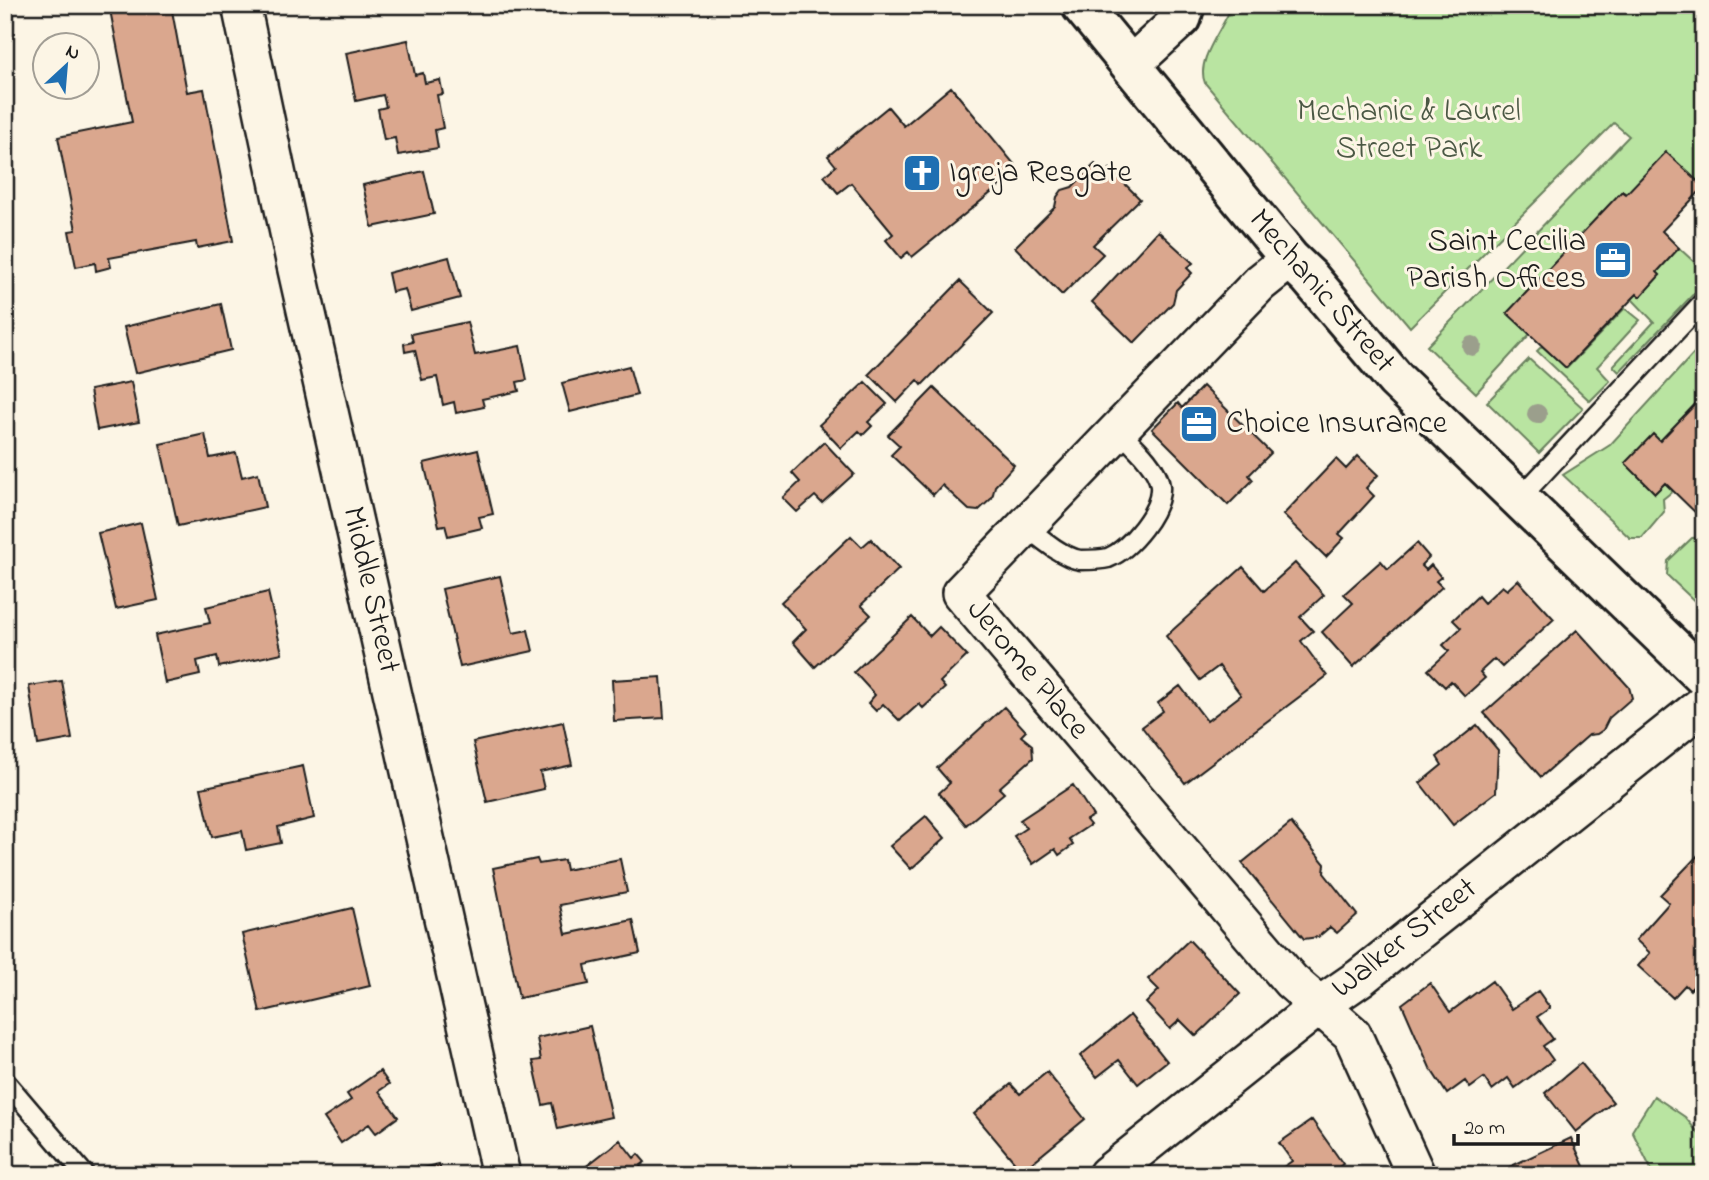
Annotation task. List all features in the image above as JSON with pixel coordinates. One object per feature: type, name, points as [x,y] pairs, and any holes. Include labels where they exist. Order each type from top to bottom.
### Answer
[{"type":"main road","name":"Mechanic Street","points":[[1081,5],[1290,259],[1309,277],[1396,380],[1704,677]]},
{"type":"street","name":"Middle Street","points":[[241,5],[292,248],[500,1175]]},
{"type":"street","points":[[1131,65],[1182,18],[1186,5]]},
{"type":"street","name":"Jerome Place","points":[[1290,259],[1260,283],[961,593],[1292,981],[1319,1006]]},
{"type":"street","name":"Walker Street","points":[[1107,1175],[1704,704]]},
{"type":"street","points":[[1319,1006],[1352,1034],[1416,1175]]},
{"type":"lane","points":[[1519,499],[1704,301]]},
{"type":"lane","points":[[1025,526],[1050,546],[1079,560],[1107,558],[1133,539],[1154,513],[1160,486],[1149,462],[1118,430]]},
{"type":"lane","points":[[5,1081],[85,1175]]},
{"type":"green space","name":"Mechanic & Laurel Street Park","points":[[1232,5],[1704,5],[1704,187],[1626,194],[1622,191],[1508,312],[1530,334],[1476,393],[1427,346],[1629,136],[1614,123],[1410,327],[1205,83],[1203,74],[1207,54]]},
{"type":"green space","points":[[1679,248],[1704,271],[1704,283],[1619,372],[1613,366],[1654,322],[1632,299],[1637,294],[1640,296],[1660,275],[1657,272]]},
{"type":"green space","points":[[1625,308],[1640,320],[1597,367],[1610,381],[1590,401],[1537,351],[1542,346],[1567,368]]},
{"type":"green space","points":[[1704,342],[1704,395],[1660,441],[1653,435],[1625,463],[1655,493],[1665,483],[1673,491],[1663,499],[1664,512],[1642,538],[1630,538],[1563,475],[1610,445]]},
{"type":"green space","points":[[1529,359],[1583,408],[1539,453],[1487,402]]},
{"type":"green space","points":[[1704,537],[1704,610],[1667,575],[1668,561],[1692,538]]},
{"type":"green space","points":[[1654,1096],[1685,1117],[1704,1140],[1704,1175],[1654,1175],[1632,1131]]},
{"type":"building","points":[[138,5],[171,5],[187,92],[204,89],[233,241],[197,248],[196,242],[109,258],[111,267],[96,271],[95,263],[76,267],[69,231],[76,230],[58,137],[132,122],[110,10]]},
{"type":"building","points":[[371,5],[397,5],[372,11]]},
{"type":"building","points":[[408,40],[415,75],[423,73],[425,83],[440,80],[443,94],[437,95],[443,128],[435,130],[438,148],[398,155],[395,138],[384,140],[378,109],[386,107],[383,95],[356,101],[346,53]]},
{"type":"building","name":"Igreja Resgate","points":[[951,87],[1019,170],[912,257],[908,252],[901,258],[886,240],[893,234],[851,183],[838,193],[824,176],[836,166],[828,156],[888,107],[904,126]]},
{"type":"building","name":"Saint Cecilia Parish Offices","points":[[1666,152],[1704,187],[1662,231],[1679,248],[1657,272],[1660,275],[1640,297],[1637,294],[1566,368],[1507,313],[1622,191],[1626,194]]},
{"type":"building","points":[[1095,164],[1105,174],[1110,169],[1140,199],[1093,245],[1103,254],[1062,295],[1015,247],[1055,207],[1062,190],[1072,187]]},
{"type":"building","points":[[424,171],[434,214],[372,227],[363,185]]},
{"type":"building","points":[[1158,231],[1193,263],[1187,268],[1192,273],[1176,290],[1173,303],[1134,343],[1092,302]]},
{"type":"building","points":[[449,257],[460,298],[411,311],[405,289],[392,292],[388,273]]},
{"type":"building","points":[[960,281],[993,313],[922,385],[918,380],[897,402],[869,374]]},
{"type":"building","points":[[221,304],[231,350],[135,373],[124,327]]},
{"type":"building","points":[[467,322],[475,355],[520,346],[527,380],[517,382],[519,391],[482,399],[484,407],[456,413],[454,402],[443,405],[437,377],[422,380],[415,350],[405,352],[404,344],[413,342],[411,334]]},
{"type":"building","points":[[629,366],[637,395],[570,412],[562,383]]},
{"type":"building","points":[[131,382],[139,422],[97,430],[90,390]]},
{"type":"building","points":[[865,382],[887,404],[868,422],[872,426],[863,435],[859,431],[841,448],[819,425]]},
{"type":"building","points":[[1203,386],[1271,453],[1249,475],[1253,480],[1228,505],[1152,429],[1178,403],[1182,408]]},
{"type":"building","points":[[934,388],[1014,465],[995,486],[992,498],[978,511],[969,510],[942,485],[933,495],[891,455],[900,446],[888,435]]},
{"type":"building","points":[[1704,395],[1704,521],[1665,483],[1655,493],[1625,463],[1653,434],[1660,441]]},
{"type":"building","points":[[205,434],[210,458],[236,453],[242,477],[258,473],[265,507],[178,526],[160,444]]},
{"type":"building","points":[[824,442],[854,474],[822,503],[815,496],[797,512],[783,498],[800,482],[792,473]]},
{"type":"building","points":[[478,450],[493,514],[479,517],[482,528],[448,536],[445,525],[439,526],[424,463]]},
{"type":"building","points":[[1358,456],[1378,475],[1366,488],[1374,496],[1339,534],[1344,538],[1326,557],[1283,515],[1336,459],[1346,469]]},
{"type":"building","points":[[141,523],[158,600],[116,609],[98,533]]},
{"type":"building","points":[[851,536],[862,547],[871,539],[899,569],[861,605],[871,615],[815,667],[793,642],[806,629],[781,602]]},
{"type":"building","points":[[1417,543],[1429,557],[1421,565],[1426,570],[1431,565],[1441,577],[1436,581],[1442,587],[1353,667],[1322,632],[1353,603],[1344,594],[1381,561],[1388,569]]},
{"type":"building","points":[[1295,563],[1324,595],[1300,617],[1313,631],[1301,641],[1327,676],[1185,783],[1142,727],[1163,711],[1158,703],[1180,686],[1207,721],[1241,695],[1219,666],[1200,680],[1166,636],[1243,567],[1264,591]]},
{"type":"building","points":[[500,576],[513,633],[528,630],[533,651],[460,667],[442,589]]},
{"type":"building","points":[[1518,580],[1554,619],[1502,667],[1494,659],[1480,672],[1485,678],[1465,696],[1451,681],[1445,687],[1428,670],[1449,651],[1443,645],[1461,628],[1453,620],[1478,596],[1484,603],[1502,586],[1507,590]]},
{"type":"building","points":[[268,592],[282,653],[219,667],[217,656],[197,661],[200,675],[165,683],[155,635],[210,623],[206,607]]},
{"type":"building","points":[[912,617],[930,636],[939,627],[967,656],[940,682],[945,688],[923,708],[919,704],[900,721],[883,704],[876,711],[868,703],[875,695],[854,672]]},
{"type":"building","points":[[1577,630],[1629,687],[1632,698],[1609,718],[1603,730],[1589,735],[1541,777],[1484,713]]},
{"type":"building","points":[[661,677],[664,718],[614,721],[612,680]]},
{"type":"building","points":[[62,681],[72,739],[38,745],[29,686]]},
{"type":"building","points":[[1004,707],[1026,731],[1021,736],[1032,745],[1033,758],[999,788],[1004,793],[966,825],[939,793],[950,783],[937,768]]},
{"type":"building","points":[[563,722],[572,765],[540,772],[544,789],[487,802],[473,742]]},
{"type":"building","points":[[1477,725],[1498,750],[1496,792],[1453,825],[1420,783],[1442,765],[1437,757]]},
{"type":"building","points":[[303,766],[314,818],[278,827],[281,843],[246,850],[242,831],[212,837],[201,788]]},
{"type":"building","points":[[1073,785],[1093,816],[1086,820],[1090,825],[1069,839],[1073,845],[1059,855],[1055,849],[1033,864],[1014,836],[1026,828],[1020,820]]},
{"type":"building","points":[[926,816],[945,838],[911,869],[890,846]]},
{"type":"building","points":[[1291,823],[1325,864],[1324,873],[1357,915],[1337,933],[1330,927],[1318,937],[1304,939],[1242,863]]},
{"type":"building","points":[[1704,849],[1704,975],[1690,990],[1685,985],[1673,998],[1638,966],[1650,953],[1636,940],[1669,903],[1660,895]]},
{"type":"building","points":[[537,859],[539,864],[564,860],[566,870],[620,859],[627,892],[560,905],[566,934],[633,920],[640,953],[585,965],[589,984],[519,998],[493,868]]},
{"type":"building","points":[[352,908],[370,986],[260,1012],[242,934]]},
{"type":"building","points":[[1189,940],[1240,994],[1196,1036],[1180,1020],[1170,1029],[1146,1003],[1159,990],[1148,979]]},
{"type":"building","points":[[1492,981],[1512,1009],[1538,991],[1550,1008],[1537,1017],[1553,1039],[1543,1046],[1553,1060],[1515,1088],[1508,1078],[1492,1090],[1484,1078],[1470,1088],[1465,1081],[1447,1094],[1430,1068],[1402,1004],[1430,983],[1450,1012]]},
{"type":"building","points":[[1130,1015],[1167,1061],[1138,1084],[1119,1060],[1097,1077],[1080,1056]]},
{"type":"building","points":[[590,1026],[611,1117],[558,1129],[552,1103],[543,1105],[533,1061],[541,1060],[537,1038]]},
{"type":"building","points":[[1581,1063],[1613,1102],[1576,1132],[1545,1093]]},
{"type":"building","points":[[380,1071],[389,1084],[379,1091],[398,1117],[376,1133],[369,1124],[341,1143],[324,1118],[351,1100],[347,1094]]},
{"type":"building","points":[[1047,1072],[1085,1119],[1022,1171],[974,1114],[1011,1084],[1020,1094]]},
{"type":"building","points":[[1312,1120],[1343,1164],[1328,1175],[1272,1175],[1292,1161],[1279,1143]]},
{"type":"building","points":[[1571,1138],[1588,1175],[1503,1175],[1501,1171]]},
{"type":"building","points":[[620,1140],[634,1158],[638,1154],[645,1162],[640,1166],[647,1175],[575,1175]]},
{"type":"building","points":[[439,1164],[442,1175],[400,1174]]},
{"type":"place","name":"Igreja Resgate","points":[[922,173]]},
{"type":"place","name":"Saint Cecilia Parish Offices","points":[[1613,260]]},
{"type":"place","name":"Choice Insurance","points":[[1199,424]]}]
